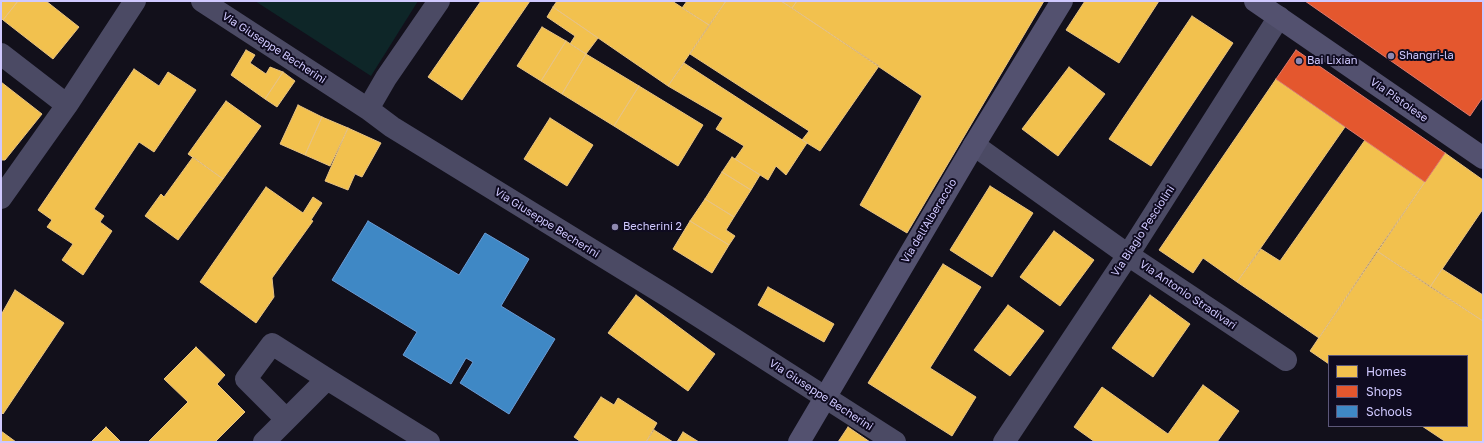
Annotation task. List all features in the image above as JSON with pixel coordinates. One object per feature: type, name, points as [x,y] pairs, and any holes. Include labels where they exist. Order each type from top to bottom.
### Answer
[{"type":"street","points":[[2,195],[67,105],[134,1]]},
{"type":"street","name":"Via Giuseppe Becherini","points":[[202,1],[368,109],[392,127],[667,296],[895,442]]},
{"type":"street","points":[[368,109],[386,78],[439,1]]},
{"type":"street","name":"Via dell'Alberaccio","points":[[799,442],[974,145],[1062,1]]},
{"type":"street","name":"Via Pistoiese","points":[[1255,1],[1483,158]]},
{"type":"street","name":"Via Biagio Pesciolini","points":[[1004,442],[1128,255],[1279,17]]},
{"type":"street","points":[[1,54],[67,105]]},
{"type":"street","name":"Via Antonio Stradivari","points":[[974,145],[1128,255],[1286,360]]},
{"type":"street","points":[[286,419],[246,379],[272,344],[429,442]]},
{"type":"street","points":[[264,442],[327,378]]},
{"type":"green space","points":[[255,1],[418,1],[371,76]]},
{"type":"building: Homes","points":[[1,1],[18,1],[3,20],[1,18]]},
{"type":"building: Homes","points":[[18,1],[46,1],[79,27],[53,59],[3,20]]},
{"type":"building: Homes","points":[[481,1],[530,1],[462,100],[428,77]]},
{"type":"building: Homes","points":[[557,1],[672,1],[709,25],[668,86],[553,7]]},
{"type":"building: Homes","points":[[687,1],[726,1],[709,25],[682,8]]},
{"type":"building: Homes","points":[[726,1],[781,1],[879,66],[820,151],[802,140],[809,131],[690,54]]},
{"type":"building: Homes","points":[[781,1],[797,1],[792,8]]},
{"type":"building: Homes","points":[[797,1],[1044,1],[907,233],[860,205],[922,96],[792,8]]},
{"type":"building: Homes","points":[[1085,1],[1159,1],[1119,63],[1066,30]]},
{"type":"building: Homes","points":[[553,7],[598,38],[586,54],[570,44],[575,36],[547,17]]},
{"type":"building: Homes","points":[[1192,16],[1233,43],[1151,166],[1109,139]]},
{"type":"building: Homes","points":[[542,27],[566,41],[541,81],[517,66]]},
{"type":"building: Homes","points":[[566,41],[586,54],[562,94],[541,81]]},
{"type":"building: Homes","points":[[246,50],[255,55],[250,63],[266,74],[270,67],[283,72],[265,99],[231,75]]},
{"type":"building: Homes","points":[[586,54],[639,86],[614,126],[562,94]]},
{"type":"building: Homes","points":[[684,63],[807,143],[786,175],[776,166],[768,180],[735,159],[744,146],[716,129],[723,118],[668,86]]},
{"type":"building: Homes","points":[[1069,67],[1105,94],[1058,156],[1022,129]]},
{"type":"building: Homes","points":[[134,69],[159,86],[168,72],[196,90],[154,152],[139,142],[94,209],[104,216],[100,222],[112,231],[83,275],[62,260],[73,244],[47,227],[52,220],[38,210]]},
{"type":"building: Homes","points":[[283,72],[295,81],[277,107],[265,99]]},
{"type":"building: Homes","points":[[1276,79],[1345,127],[1237,282],[1203,258],[1193,273],[1159,250]]},
{"type":"building: Homes","points":[[1,82],[42,114],[5,160],[1,160]]},
{"type":"building: Homes","points":[[639,86],[703,125],[678,166],[614,126]]},
{"type":"building: Homes","points":[[226,101],[261,126],[223,179],[188,154]]},
{"type":"building: Homes","points":[[298,105],[322,117],[305,155],[280,144]]},
{"type":"building: Homes","points":[[322,117],[348,128],[330,166],[305,155]]},
{"type":"building: Homes","points":[[550,118],[593,145],[567,186],[524,159]]},
{"type":"building: Homes","points":[[348,128],[381,143],[362,177],[355,174],[348,190],[325,181]]},
{"type":"building: Homes","points":[[1365,140],[1425,182],[1319,338],[1237,282],[1261,249],[1280,261]]},
{"type":"building: Homes","points":[[1445,153],[1483,180],[1483,209],[1430,287],[1377,251]]},
{"type":"building: Homes","points":[[193,157],[223,179],[178,240],[145,216],[161,194],[164,197]]},
{"type":"building: Homes","points":[[732,157],[760,175],[751,190],[722,172]]},
{"type":"building: Homes","points":[[722,172],[751,190],[734,217],[705,199]]},
{"type":"building: Homes","points":[[990,186],[1033,213],[992,277],[950,250]]},
{"type":"building: Homes","points":[[266,187],[303,213],[313,197],[322,203],[311,220],[313,221],[272,278],[274,297],[256,323],[200,282]]},
{"type":"building: Homes","points":[[705,199],[734,217],[726,230],[735,236],[729,245],[690,221]]},
{"type":"building: Homes","points":[[690,221],[729,245],[712,273],[673,249]]},
{"type":"building: Homes","points":[[1054,231],[1094,260],[1060,306],[1020,277]]},
{"type":"building: Homes","points":[[1377,251],[1483,321],[1483,442],[1446,442],[1424,427],[1468,427],[1468,355],[1328,355],[1328,363],[1310,351]]},
{"type":"building: Homes","points":[[943,264],[981,287],[930,368],[976,397],[952,436],[868,383]]},
{"type":"building: Homes","points":[[1442,269],[1483,295],[1483,321],[1430,287]]},
{"type":"building: Homes","points":[[768,287],[834,324],[824,342],[758,305]]},
{"type":"building: Homes","points":[[15,290],[64,323],[3,414],[1,412],[1,315]]},
{"type":"building: Homes","points":[[636,295],[715,354],[688,391],[608,333]]},
{"type":"building: Homes","points":[[1150,295],[1190,324],[1153,377],[1112,348]]},
{"type":"building: Homes","points":[[1008,305],[1044,331],[1010,376],[974,350]]},
{"type":"building: Homes","points":[[196,347],[225,375],[217,384],[245,412],[215,442],[148,442],[188,402],[164,379]]},
{"type":"building: Homes","points":[[1203,385],[1239,411],[1217,442],[1095,442],[1074,427],[1102,387],[1168,434]]},
{"type":"building: Homes","points":[[601,397],[614,405],[618,398],[657,423],[646,442],[581,442],[574,437]]},
{"type":"building: Homes","points":[[106,427],[121,442],[91,442]]},
{"type":"building: Homes","points":[[848,427],[870,442],[838,442]]},
{"type":"building: Homes","points":[[654,430],[673,442],[646,442]]},
{"type":"building: Homes","points":[[1,431],[16,442],[1,442]]},
{"type":"building: Homes","points":[[683,432],[699,442],[677,442]]},
{"type":"building: Shops","points":[[1305,1],[1483,1],[1483,97],[1470,116]]},
{"type":"building: Shops","points":[[1296,50],[1445,153],[1425,182],[1276,79]]},
{"type":"building: Schools","points":[[368,221],[459,275],[485,233],[529,259],[501,306],[555,339],[509,414],[460,383],[473,362],[466,358],[451,384],[403,355],[417,332],[332,280]]},
{"type":"place","name":"Shangri-la","points":[[1391,56]]},
{"type":"place","name":"Bai Lixian","points":[[1299,61]]},
{"type":"place","name":"Becherini 2","points":[[615,227]]}]
